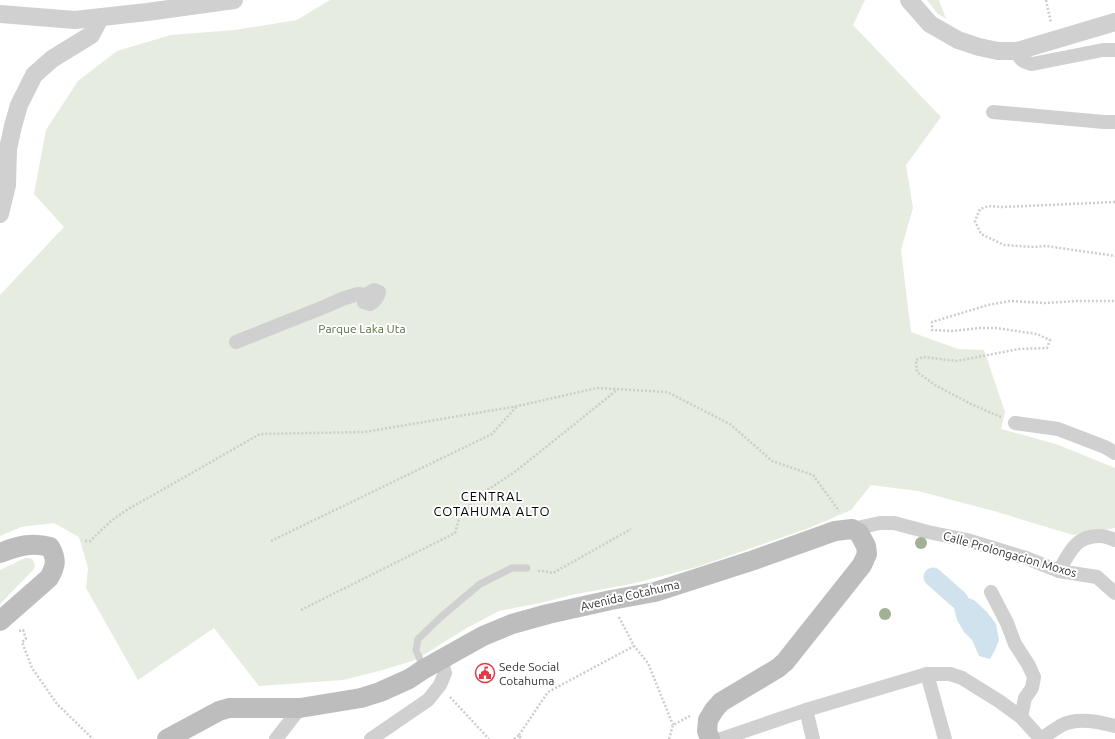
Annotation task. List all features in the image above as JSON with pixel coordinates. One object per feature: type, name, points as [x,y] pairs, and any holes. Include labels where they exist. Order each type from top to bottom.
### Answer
[{"type":"main road","name":"Avenida Cotahuma","points":[[167,739],[219,711],[229,708],[300,708],[361,698],[409,680],[432,664],[483,636],[512,624],[548,614],[655,592],[835,532],[852,529]]},
{"type":"main road","points":[[709,730],[714,710],[721,702],[778,668],[785,662],[862,565],[866,554],[866,546],[860,533],[852,529]]},
{"type":"main road","points":[[0,553],[9,549],[40,544],[50,547],[54,555],[55,563],[49,578],[0,621]]},
{"type":"street","points":[[0,14],[75,20],[234,0]]},
{"type":"street","points":[[909,0],[930,24],[958,40],[991,50],[1017,51],[1115,22]]},
{"type":"street","points":[[0,214],[7,185],[4,148],[19,105],[34,75],[52,59],[91,35],[100,18]]},
{"type":"street","points":[[1017,51],[1019,58],[1024,62],[1032,64],[1103,50],[1115,50]]},
{"type":"street","points":[[993,112],[1115,122]]},
{"type":"street","points":[[236,342],[342,299],[358,294],[365,295]]},
{"type":"street","points":[[1015,423],[1058,429],[1105,447],[1115,453]]},
{"type":"street","name":"Calle Prolongacion Moxos","points":[[852,529],[880,523],[894,523],[967,540],[1026,558],[1059,571],[1097,577],[1115,593]]},
{"type":"street","points":[[1059,571],[1070,551],[1077,543],[1086,538],[1100,535],[1115,540]]},
{"type":"street","points":[[991,592],[1015,644],[1028,664],[1034,678],[1032,688],[1025,698],[1021,717]]},
{"type":"street","points":[[371,739],[428,700],[440,685],[445,673],[432,664]]},
{"type":"street","points":[[927,674],[945,739]]},
{"type":"street","points":[[721,739],[806,710],[927,674],[950,674],[962,678],[999,701],[1021,717],[1041,739],[1063,724],[1079,721],[1096,721],[1115,726]]},
{"type":"street","points":[[276,739],[300,708]]},
{"type":"street","points":[[806,710],[814,739]]},
{"type":"lane","points":[[432,664],[416,650],[418,639],[442,616],[480,584],[512,568],[527,568]]},
{"type":"path","points":[[1046,0],[1055,39]]},
{"type":"path","points":[[1115,202],[1002,207],[989,206],[980,209],[974,221],[982,234],[1004,245],[1034,247],[1046,246],[1115,256]]},
{"type":"path","points":[[1015,423],[983,410],[935,385],[917,372],[916,360],[923,357],[957,361],[1019,349],[1046,348],[1050,340],[1037,334],[996,328],[953,331],[932,330],[932,322],[1010,301],[1045,303],[1115,301]]},
{"type":"path","points":[[86,541],[90,541],[111,521],[125,511],[260,434],[365,432],[518,406],[597,388],[667,392],[730,424],[772,461],[813,475],[852,529]]},
{"type":"path","points":[[301,610],[455,533],[459,519],[477,497],[516,471],[617,390]]},
{"type":"path","points":[[271,541],[492,434],[518,406]]},
{"type":"path","points":[[527,568],[532,571],[553,573],[631,529]]},
{"type":"path","points":[[611,600],[634,646],[648,663],[673,725],[669,739]]},
{"type":"path","points":[[16,632],[23,630],[26,639],[22,642],[32,668],[57,704],[93,739]]},
{"type":"path","points":[[514,739],[519,736],[548,692],[634,646]]},
{"type":"path","points":[[440,685],[489,739]]},
{"type":"path","points":[[673,725],[696,713],[709,730]]},
{"type":"green space","name":"Parque Laka Uta","points":[[330,0],[865,0],[853,25],[941,117],[906,165],[913,208],[901,250],[911,332],[958,349],[984,350],[1005,412],[1001,429],[1056,444],[1115,468],[1115,528],[1073,535],[994,511],[918,491],[871,485],[851,510],[809,528],[697,567],[631,584],[571,595],[499,611],[465,629],[419,658],[379,671],[343,680],[259,686],[214,628],[138,680],[86,588],[88,568],[79,537],[54,523],[21,527],[0,536],[0,295],[64,227],[34,194],[46,130],[78,81],[117,51],[171,35],[235,30],[297,20]]},
{"type":"green space","points":[[927,0],[939,0],[946,19],[937,13]]},
{"type":"green space","points":[[25,558],[32,559],[35,565],[34,569],[0,604],[0,570]]},
{"type":"water","points":[[962,596],[974,600],[987,612],[996,624],[999,640],[990,659],[979,656],[972,640],[964,632],[957,620],[954,608]]},
{"type":"waterway","points":[[933,577],[959,600]]},
{"type":"place","name":"Sede Social Cotahuma","points":[[485,673]]},
{"type":"district","name":"CENTRAL COTAHUMA ALTO","points":[[492,504]]}]
